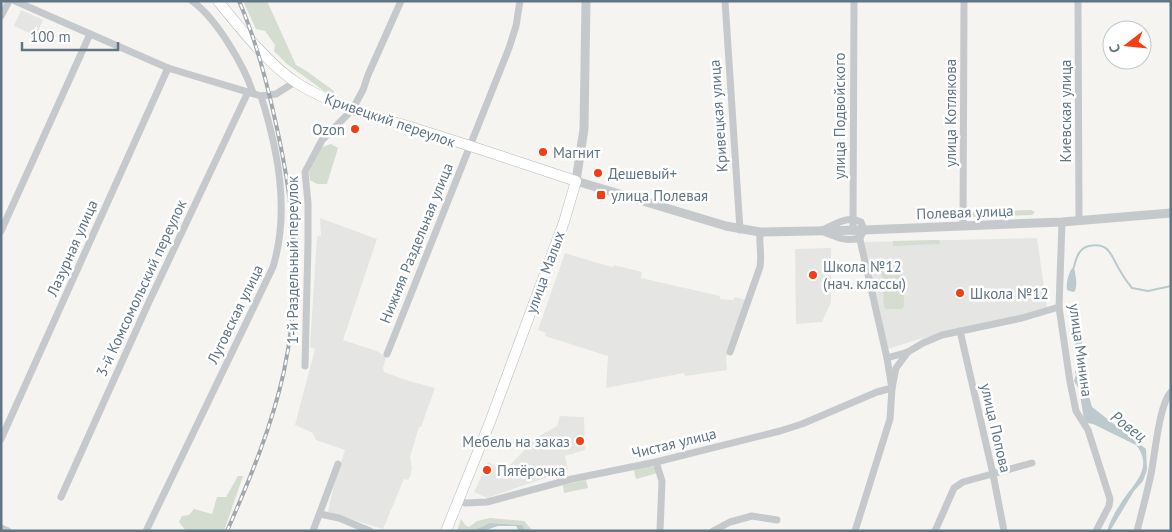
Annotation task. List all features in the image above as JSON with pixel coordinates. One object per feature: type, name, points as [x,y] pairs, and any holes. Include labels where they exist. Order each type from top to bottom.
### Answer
[{"type":"main road","name":"Кривецкий переулок","points":[[218,1],[255,44],[295,82],[324,99],[352,110],[576,181]]},
{"type":"main road","name":"улица Малых","points":[[446,531],[490,422],[564,222],[576,181]]},
{"type":"street","points":[[1,16],[9,1]]},
{"type":"street","points":[[15,1],[168,68],[261,96],[276,94],[295,82]]},
{"type":"street","points":[[192,1],[212,20],[234,52],[249,79],[251,92]]},
{"type":"street","name":"1-й Раздельный переулок","points":[[306,366],[308,203],[305,172],[322,140],[352,110],[363,90],[401,1]]},
{"type":"street","name":"Нижняя Раздельная улица","points":[[387,354],[509,48],[516,26],[520,1]]},
{"type":"street","name":"улица Малых","points":[[576,181],[584,129],[586,1]]},
{"type":"street","name":"Кривецкая улица","points":[[725,1],[740,230]]},
{"type":"street","name":"улица Подвойского","points":[[854,1],[852,220],[858,232],[888,358],[892,388]]},
{"type":"street","name":"улица Котлякова","points":[[963,226],[964,1]]},
{"type":"street","name":"Киевская улица","points":[[1078,1],[1079,221]]},
{"type":"street","points":[[1,231],[90,34]]},
{"type":"street","name":"Лазурная улица","points":[[1,439],[168,68]]},
{"type":"street","name":"3-й Комсомольский переулок","points":[[61,497],[148,304],[251,92]]},
{"type":"street","name":"Луговская улица","points":[[146,531],[273,267],[278,249],[281,210],[279,171],[268,118],[261,96]]},
{"type":"street","name":"Полевая улица","points":[[576,181],[740,230],[760,232],[858,232],[1062,222],[1171,214]]},
{"type":"street","points":[[820,231],[843,220],[852,220],[861,222],[858,232]]},
{"type":"street","name":"улица Минина","points":[[1062,222],[1059,307],[1076,411],[1088,430],[1110,499],[1109,506],[1096,531]]},
{"type":"street","points":[[730,352],[760,267],[760,232]]},
{"type":"street","points":[[888,358],[908,352],[933,339],[960,331],[1022,318],[1059,307]]},
{"type":"street","name":"улица Попова","points":[[960,331],[993,474],[1004,531]]},
{"type":"street","points":[[855,531],[890,419],[892,388],[896,368],[908,352]]},
{"type":"street","name":"Чистая улица","points":[[458,501],[466,503],[487,502],[572,480],[656,462],[795,426],[892,388]]},
{"type":"street","points":[[1137,531],[1151,473],[1161,418],[1167,396],[1171,392]]},
{"type":"street","points":[[656,462],[662,481],[660,531]]},
{"type":"street","points":[[935,531],[954,488],[963,482],[1032,463]]},
{"type":"street","points":[[313,531],[338,464]]},
{"type":"street","points":[[320,514],[340,518],[370,531]]},
{"type":"street","points":[[713,531],[730,522],[752,516],[777,520]]},
{"type":"street","points":[[1,528],[8,531]]},
{"type":"shaded area","points":[[243,1],[267,1],[296,65],[334,91],[331,96],[287,64],[274,51],[275,45],[265,31],[256,29]]},
{"type":"shaded area","points":[[21,10],[43,20],[36,36],[14,26]]},
{"type":"shaded area","points":[[331,144],[338,148],[327,184],[317,184],[310,180],[309,173],[322,147]]},
{"type":"shaded area","points":[[1031,210],[1035,212],[1032,215],[974,217],[970,214],[972,212]]},
{"type":"shaded area","points":[[320,218],[377,239],[343,340],[377,351],[386,357],[383,368],[384,372],[435,388],[421,427],[419,427],[410,457],[412,468],[410,477],[408,480],[404,479],[383,529],[328,512],[335,480],[345,450],[316,440],[313,433],[295,425],[315,349],[310,347],[317,237],[321,235]]},
{"type":"shaded area","name":"Школа №12","points":[[1037,238],[1047,308],[919,339],[888,349],[862,242]]},
{"type":"shaded area","points":[[939,240],[940,244],[893,246],[893,241]]},
{"type":"shaded area","name":"Школа №12 (нач. классы)","points":[[831,248],[831,302],[822,322],[796,324],[795,249]]},
{"type":"shaded area","points":[[565,253],[613,267],[614,265],[642,272],[641,278],[720,296],[720,299],[733,300],[735,297],[746,300],[726,358],[727,370],[685,376],[684,373],[606,388],[608,356],[545,336],[546,333],[538,330]]},
{"type":"shaded area","points":[[1074,266],[1076,285],[1073,292],[1067,290],[1067,284],[1069,274]]},
{"type":"shaded area","points":[[899,271],[903,273],[904,306],[902,309],[886,309],[884,307],[882,273]]},
{"type":"shaded area","points":[[1078,309],[1079,312],[1082,355],[1073,341],[1071,311]]},
{"type":"shaded area","points":[[1079,365],[1081,366],[1082,379],[1085,382],[1092,407],[1146,449],[1147,470],[1143,481],[1134,491],[1110,531],[1107,531],[1111,520],[1140,476],[1143,469],[1143,461],[1136,445],[1093,424],[1087,423],[1084,419],[1079,389],[1074,381],[1075,372]]},
{"type":"shaded area","points":[[560,416],[584,417],[585,450],[565,456],[568,470],[487,498],[474,492],[488,462],[499,468],[501,465],[507,468],[536,438],[557,426]]},
{"type":"shaded area","points":[[654,467],[658,473],[636,479],[634,470]]},
{"type":"shaded area","points":[[238,476],[243,476],[224,531],[186,531],[179,522],[182,516],[189,515],[194,509],[212,514],[217,497],[226,497]]},
{"type":"shaded area","points":[[586,480],[588,488],[564,493],[563,485]]},
{"type":"shaded area","points":[[490,518],[524,521],[533,531],[526,531],[522,525],[490,523],[472,531],[457,531],[461,519],[469,527],[477,521]]},
{"type":"shaded area","points":[[490,523],[522,525],[526,531],[519,531],[516,526],[498,526],[483,531],[472,531]]},
{"type":"waterway","name":"Ровец","points":[[1074,267],[1080,251],[1086,247],[1096,245],[1108,251],[1132,288],[1148,291],[1171,286]]},
{"type":"railway","points":[[227,531],[260,452],[279,392],[290,339],[294,278],[292,217],[283,155],[260,61],[239,1]]},
{"type":"place","name":"Ozon","points":[[355,129]]},
{"type":"place","name":"Магнит","points":[[543,152]]},
{"type":"place","name":"Дешевый+","points":[[598,173]]},
{"type":"place","name":"улица Полевая","points":[[601,195]]},
{"type":"place","name":"Школа №12 (нач. классы)","points":[[813,275]]},
{"type":"place","name":"Школа №12","points":[[960,293]]},
{"type":"place","name":"Мебель на заказ","points":[[580,441]]},
{"type":"place","name":"Пятёрочка","points":[[487,470]]}]
